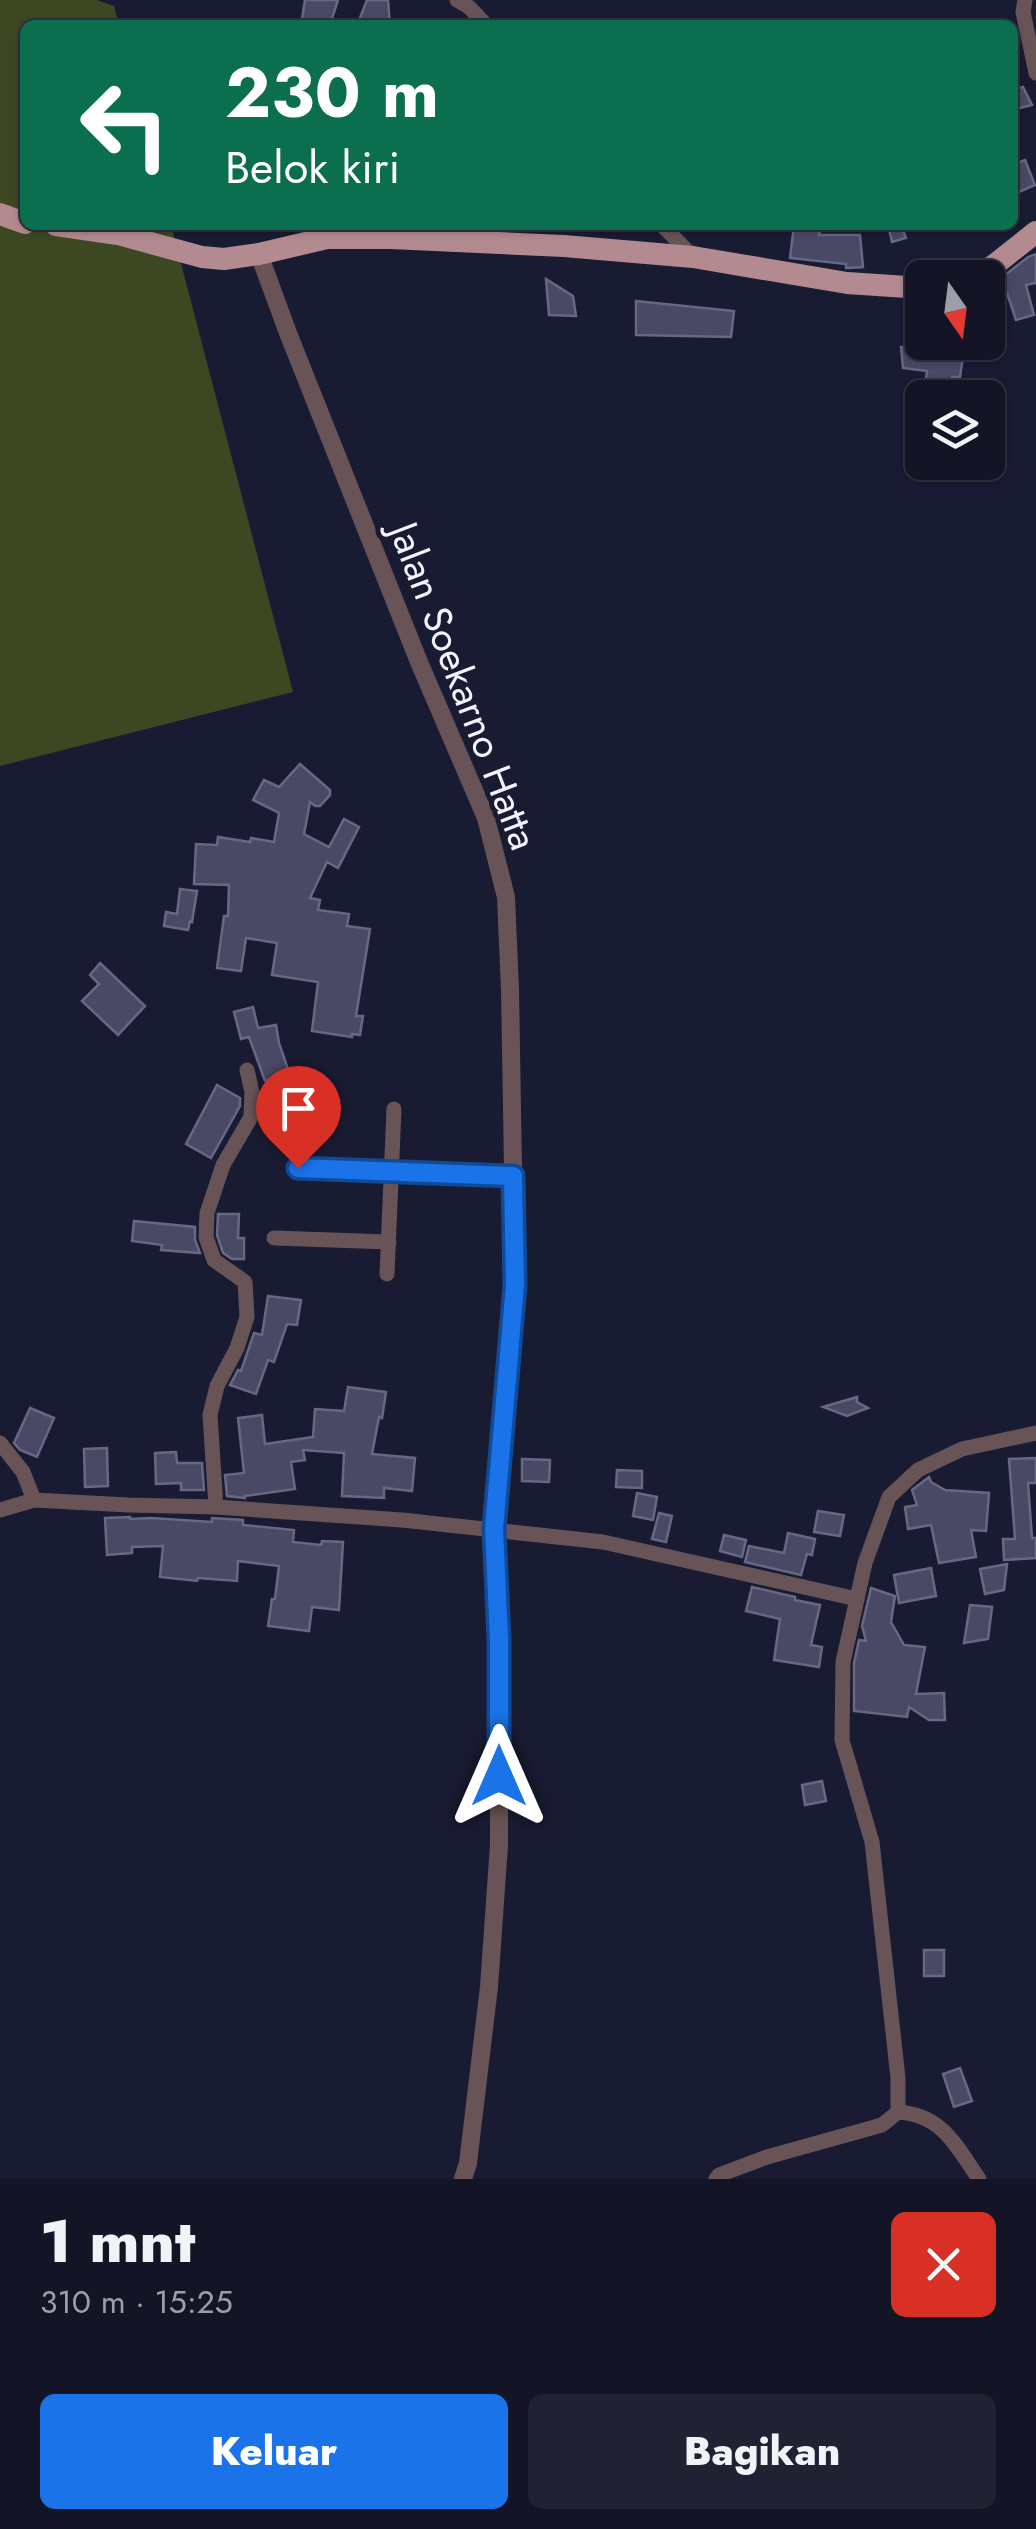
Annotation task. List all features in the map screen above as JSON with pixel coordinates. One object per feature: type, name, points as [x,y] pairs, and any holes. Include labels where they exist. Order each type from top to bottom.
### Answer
[{"type":"main road","points":[[90,230],[224,259],[327,238],[392,238],[694,256],[847,283],[905,287]]},
{"type":"main road","points":[[1001,260],[1036,232]]},
{"type":"street","points":[[457,0],[481,20]]},
{"type":"street","points":[[1025,0],[1023,12],[1036,73]]},
{"type":"street","points":[[667,230],[694,256]]},
{"type":"street","name":"Jalan Soekarno Hatta","points":[[259,254],[419,662],[486,818],[506,897],[515,1285],[494,1529],[499,1640],[499,1845],[489,1987],[463,2179]]},
{"type":"street","points":[[216,1507],[210,1415],[217,1386],[237,1348],[247,1317],[244,1282],[214,1260],[206,1225],[223,1165],[251,1117],[252,1092],[246,1070]]},
{"type":"street","points":[[388,1274],[394,1109]]},
{"type":"street","points":[[298,1168],[513,1176]]},
{"type":"street","points":[[274,1238],[389,1242]]},
{"type":"street","points":[[898,2112],[898,2078],[872,1842],[842,1740],[843,1662],[865,1562],[889,1496],[918,1470],[962,1450],[1036,1433]]},
{"type":"street","points":[[0,1443],[24,1472],[34,1500]]},
{"type":"street","points":[[0,1510],[34,1500],[216,1507],[494,1529],[604,1542],[857,1599]]},
{"type":"street","points":[[716,2179],[767,2157],[882,2125],[898,2112]]},
{"type":"street","points":[[898,2112],[928,2118],[943,2128],[979,2179]]},
{"type":"green space","points":[[0,0],[97,0],[114,6],[118,20],[20,20],[20,230],[172,230],[293,692],[0,766]]},
{"type":"building","points":[[305,0],[338,0],[332,20],[302,20]]},
{"type":"building","points":[[367,0],[388,0],[390,20],[359,20]]},
{"type":"building","points":[[1023,87],[1032,105],[1018,108],[1018,88]]},
{"type":"building","points":[[1025,160],[1035,185],[1018,192],[1018,163]]},
{"type":"building","points":[[793,230],[820,230],[819,235],[860,235],[863,267],[846,268],[846,264],[790,258]]},
{"type":"building","points":[[889,230],[903,230],[906,238],[892,242]]},
{"type":"building","points":[[1036,254],[1036,283],[1026,285],[1034,315],[1016,320],[1005,290],[1005,275]]},
{"type":"building","points":[[546,279],[573,296],[576,316],[549,315]]},
{"type":"building","points":[[636,301],[734,311],[731,337],[636,335]]},
{"type":"building","points":[[901,347],[905,347],[905,360],[963,360],[960,377],[952,380],[926,380],[927,371],[903,368]]},
{"type":"building","points":[[300,764],[330,790],[320,806],[310,802],[304,834],[329,847],[344,819],[359,827],[338,868],[327,862],[310,898],[320,900],[318,910],[349,914],[347,926],[370,929],[356,1016],[363,1016],[360,1035],[352,1037],[312,1031],[318,982],[272,975],[277,943],[246,938],[241,971],[217,968],[224,916],[228,916],[229,885],[194,884],[196,844],[217,845],[218,837],[274,842],[279,813],[253,800],[264,780],[279,787]]},
{"type":"building","points":[[180,889],[197,891],[188,930],[164,926],[166,912],[177,914]]},
{"type":"building","points":[[100,963],[145,1006],[118,1035],[82,1001],[99,984],[90,975]]},
{"type":"building","points":[[253,1007],[258,1028],[276,1025],[289,1072],[265,1081],[249,1037],[241,1039],[234,1012]]},
{"type":"building","points":[[217,1085],[240,1098],[240,1106],[211,1158],[186,1144]]},
{"type":"building","points":[[218,1214],[239,1214],[238,1238],[244,1238],[244,1259],[232,1259],[223,1253],[217,1235]]},
{"type":"building","points":[[134,1221],[195,1227],[200,1253],[161,1250],[162,1245],[132,1241]]},
{"type":"building","points":[[268,1296],[301,1300],[297,1325],[287,1324],[274,1362],[268,1360],[256,1394],[230,1385],[241,1371],[254,1333],[262,1335]]},
{"type":"building","points":[[348,1387],[386,1392],[372,1454],[415,1458],[412,1491],[384,1488],[384,1498],[342,1496],[344,1453],[303,1450],[305,1460],[291,1462],[295,1489],[245,1498],[227,1496],[225,1475],[244,1473],[238,1418],[262,1415],[265,1444],[313,1437],[315,1409],[344,1411]]},
{"type":"building","points":[[857,1397],[857,1402],[868,1408],[847,1416],[823,1407]]},
{"type":"building","points":[[30,1408],[54,1418],[37,1457],[14,1443]]},
{"type":"building","points":[[107,1448],[108,1486],[85,1487],[84,1449]]},
{"type":"building","points":[[176,1452],[177,1463],[202,1463],[204,1490],[181,1490],[181,1483],[156,1484],[155,1453]]},
{"type":"building","points":[[1036,1458],[1036,1483],[1028,1483],[1036,1558],[1004,1560],[1003,1539],[1015,1539],[1009,1459]]},
{"type":"building","points":[[522,1459],[550,1460],[549,1482],[522,1481]]},
{"type":"building","points":[[617,1470],[642,1471],[642,1488],[616,1487]]},
{"type":"building","points":[[929,1477],[945,1490],[989,1493],[986,1531],[971,1530],[976,1557],[939,1563],[931,1525],[908,1529],[905,1507],[917,1505],[912,1490]]},
{"type":"building","points":[[637,1493],[657,1497],[653,1520],[633,1516]]},
{"type":"building","points":[[818,1511],[844,1515],[840,1536],[814,1532]]},
{"type":"building","points":[[659,1513],[672,1516],[666,1542],[652,1539]]},
{"type":"building","points":[[105,1518],[243,1520],[243,1525],[294,1530],[293,1542],[343,1542],[339,1610],[312,1607],[309,1631],[268,1626],[279,1566],[238,1561],[237,1581],[197,1581],[160,1577],[163,1546],[132,1547],[132,1553],[107,1555]]},
{"type":"building","points":[[788,1533],[815,1539],[812,1555],[807,1554],[801,1575],[745,1562],[749,1546],[784,1553]]},
{"type":"building","points":[[724,1535],[746,1540],[742,1557],[720,1551]]},
{"type":"building","points":[[1007,1564],[1004,1590],[985,1594],[980,1569]]},
{"type":"building","points":[[931,1568],[936,1596],[899,1603],[894,1575]]},
{"type":"building","points":[[752,1587],[820,1605],[811,1645],[822,1647],[819,1667],[774,1660],[780,1619],[746,1611]]},
{"type":"building","points":[[871,1588],[895,1596],[891,1622],[904,1645],[925,1647],[916,1694],[944,1693],[945,1720],[929,1720],[909,1707],[907,1717],[854,1711],[854,1663],[859,1640],[866,1641],[862,1626]]},
{"type":"building","points":[[970,1605],[992,1607],[988,1639],[964,1643]]},
{"type":"building","points":[[822,1781],[826,1801],[805,1805],[802,1785]]},
{"type":"building","points":[[924,1950],[944,1950],[944,1976],[924,1976]]},
{"type":"building","points":[[960,2068],[972,2101],[954,2107],[943,2074]]},
{"type":"route","points":[[298,1168],[513,1176],[515,1285],[494,1529],[499,1776]]}]
